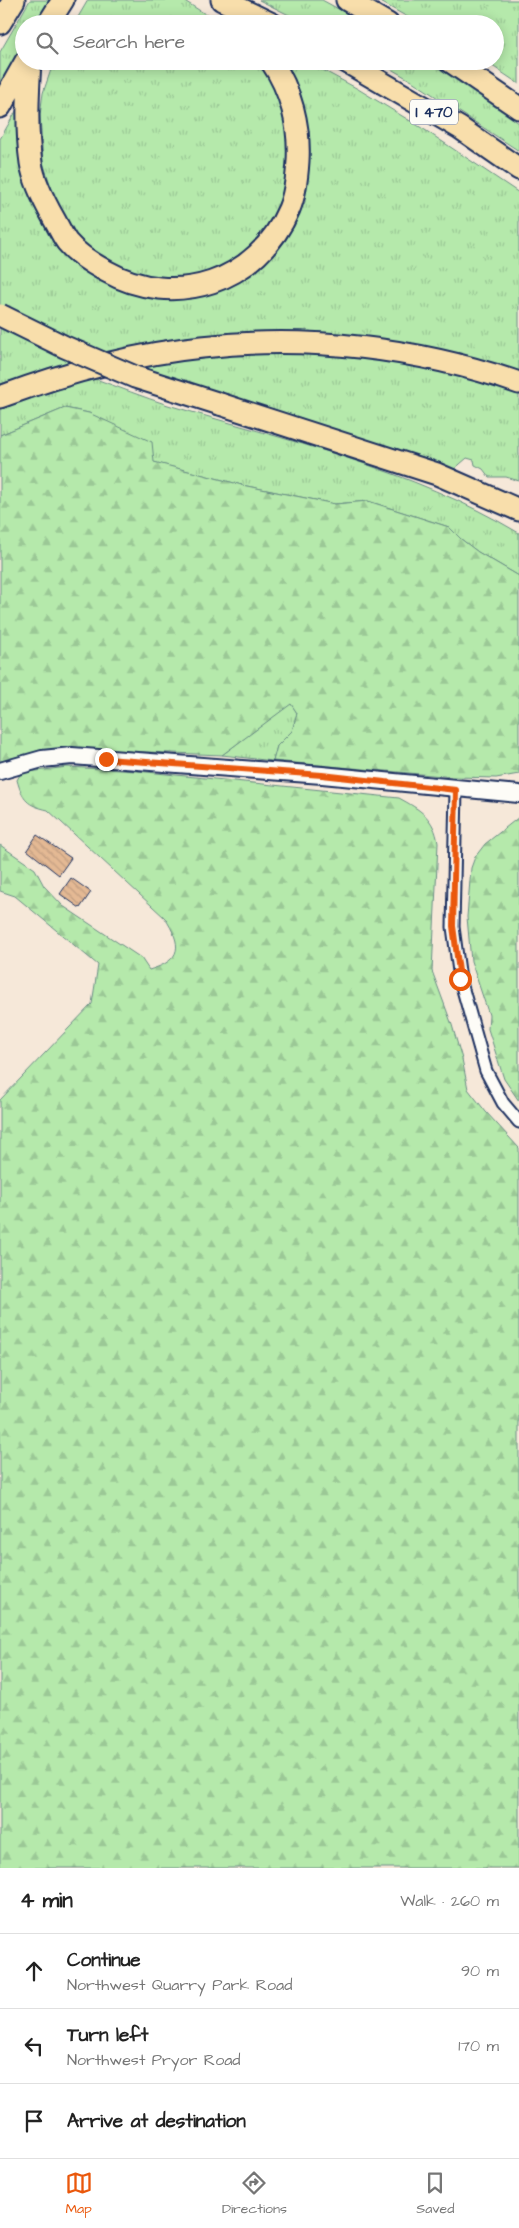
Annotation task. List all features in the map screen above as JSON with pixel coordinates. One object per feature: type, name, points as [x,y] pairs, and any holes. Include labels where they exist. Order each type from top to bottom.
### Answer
[{"type":"highway","points":[[0,23],[14,0]]},
{"type":"highway","points":[[54,15],[63,0]]},
{"type":"highway","points":[[210,0],[228,15]]},
{"type":"highway","points":[[222,0],[253,15]]},
{"type":"highway","points":[[347,0],[373,15]]},
{"type":"highway","points":[[0,107],[21,70]]},
{"type":"highway","points":[[29,70],[27,112],[31,165],[46,205],[67,242],[90,262],[121,279],[158,289],[193,288],[235,270],[256,257],[274,236],[290,208],[296,179],[299,144],[295,112],[277,70]]},
{"type":"highway","name":"I 470","points":[[360,70],[460,128],[519,169]]},
{"type":"highway","points":[[463,70],[519,108]]},
{"type":"highway","points":[[0,315],[65,348],[135,376],[437,474],[519,510]]},
{"type":"highway","points":[[0,397],[73,372],[143,356],[202,347],[259,343],[331,344],[393,351],[455,363],[519,383]]},
{"type":"highway","points":[[469,488],[519,521]]},
{"type":"main road","points":[[0,771],[42,759],[72,756],[322,775],[456,790],[519,794]]},
{"type":"main road","points":[[456,790],[519,782]]},
{"type":"street","points":[[456,790],[453,926],[460,979],[486,1071],[503,1103],[519,1122]]},
{"type":"green space","points":[[30,0],[51,0],[42,15],[21,15]]},
{"type":"green space","points":[[88,0],[183,0],[207,15],[79,15]]},
{"type":"green space","points":[[259,0],[322,0],[350,15],[289,15]]},
{"type":"green space","points":[[377,0],[519,0],[519,84],[498,70],[504,70],[504,15],[404,15]]},
{"type":"green space","points":[[15,26],[15,61],[0,86],[0,52]]},
{"type":"green space","points":[[51,70],[268,70],[273,78],[293,139],[284,209],[239,261],[186,280],[141,278],[99,257],[81,242],[57,206],[43,162],[40,115],[43,93]]},
{"type":"green space","points":[[286,70],[323,70],[425,130],[519,193],[519,377],[298,337],[0,392],[0,139],[23,99],[26,157],[98,276],[229,285],[263,265],[284,242],[305,202],[310,150],[309,132],[302,104]]},
{"type":"green space","points":[[393,70],[441,70],[519,123],[519,151]]},
{"type":"green space","points":[[257,352],[341,355],[409,364],[453,374],[519,393],[519,481],[506,477],[489,477],[483,469],[475,465],[474,460],[467,458],[452,471],[134,369],[173,361]]},
{"type":"green space","points":[[93,378],[168,405],[348,458],[436,491],[519,533],[519,576],[478,552],[449,527],[368,501],[335,504],[242,485],[153,462],[107,423],[89,413],[65,408],[0,435],[0,408]]},
{"type":"green space","points":[[65,408],[89,413],[152,442],[154,462],[242,485],[335,504],[368,501],[449,527],[478,552],[519,576],[519,774],[496,778],[454,777],[273,761],[277,746],[292,731],[297,713],[291,704],[222,755],[74,749],[41,751],[0,763],[0,435]]},
{"type":"green space","points":[[291,703],[297,713],[292,732],[277,746],[273,761],[222,755]]},
{"type":"green space","points":[[67,767],[137,771],[399,798],[420,811],[430,821],[436,834],[438,843],[432,971],[452,1025],[468,1089],[519,1148],[519,1868],[0,1868],[0,1100],[92,1004],[98,965],[15,896],[0,891],[0,845],[35,869],[44,886],[63,906],[141,958],[149,970],[168,961],[176,950],[174,936],[165,918],[48,810],[31,804],[21,793],[17,780],[21,773]]},
{"type":"green space","points":[[519,817],[519,1101],[504,1079],[488,1029],[489,1015],[471,961],[467,917],[471,868],[475,857],[485,844]]},
{"type":"building","points":[[37,835],[71,858],[59,875],[27,850]]},
{"type":"building","points":[[71,878],[91,892],[80,908],[60,894]]},
{"type":"route","points":[[106,759],[322,775],[456,790],[453,926],[460,979]]}]
